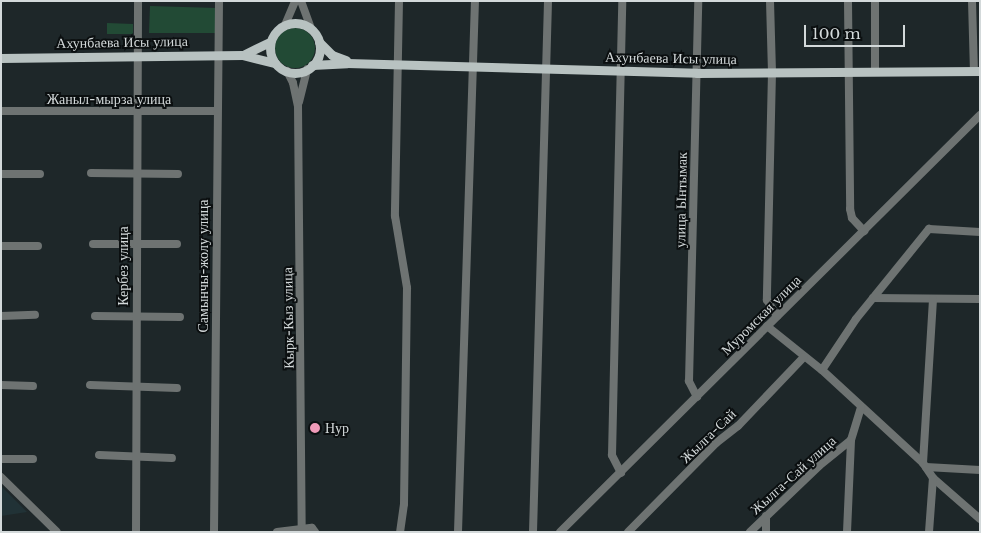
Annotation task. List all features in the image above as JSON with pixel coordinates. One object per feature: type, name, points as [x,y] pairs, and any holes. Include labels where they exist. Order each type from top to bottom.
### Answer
[{"type":"main road","points":[[296,23],[311,29],[319,42],[319,54],[310,67],[287,71],[275,63],[270,53],[270,42],[276,32],[285,25],[296,23]]},
{"type":"main road","name":"Ахунбаева Исы улица","points":[[242,55],[270,42]]},
{"type":"main road","name":"Ахунбаева Исы улица","points":[[319,42],[332,55],[363,64]]},
{"type":"main road","name":"Ахунбаева Исы улица","points":[[1,58],[218,54],[242,55],[275,63]]},
{"type":"main road","name":"Ахунбаева Исы улица","points":[[310,67],[363,64],[697,73],[977,71]]},
{"type":"street","name":"Кербез улица","points":[[136,532],[135,174],[138,1]]},
{"type":"street","name":"Самынчы-жолу улица","points":[[214,532],[219,1]]},
{"type":"street","points":[[285,25],[295,1]]},
{"type":"street","points":[[301,1],[311,29]]},
{"type":"street","points":[[399,1],[395,216],[407,288],[404,504],[400,532]]},
{"type":"street","points":[[458,532],[475,1]]},
{"type":"street","points":[[533,532],[548,1]]},
{"type":"street","points":[[620,473],[612,455],[622,71],[622,1]]},
{"type":"street","name":"улица Ынтымак","points":[[697,397],[689,381],[698,1]]},
{"type":"street","points":[[770,1],[772,72],[767,300],[777,316]]},
{"type":"street","points":[[848,1],[850,209],[852,218],[864,231]]},
{"type":"street","points":[[875,1],[875,72]]},
{"type":"street","points":[[972,1],[977,71]]},
{"type":"street","name":"Кырк-Кыз улица","points":[[298,106],[310,67]]},
{"type":"street","name":"Кырк-Кыз улица","points":[[287,71],[293,83],[298,106],[302,529]]},
{"type":"street","name":"Жаныл-мырза улица","points":[[1,111],[137,112],[217,110]]},
{"type":"street","name":"Муромская улица","points":[[560,532],[980,115]]},
{"type":"street","points":[[91,173],[178,174]]},
{"type":"street","points":[[1,174],[40,174]]},
{"type":"street","points":[[822,370],[873,298],[929,229],[980,232]]},
{"type":"street","points":[[93,244],[177,244]]},
{"type":"street","points":[[1,246],[38,246]]},
{"type":"street","points":[[873,298],[980,299]]},
{"type":"street","points":[[925,465],[933,299]]},
{"type":"street","points":[[1,316],[35,315]]},
{"type":"street","points":[[95,316],[180,317]]},
{"type":"street","points":[[767,326],[822,370],[925,465],[933,478],[980,519]]},
{"type":"street","name":"Жылга-Сай","points":[[628,532],[716,443],[738,426],[804,357]]},
{"type":"street","points":[[1,385],[33,386]]},
{"type":"street","points":[[90,385],[177,388]]},
{"type":"street","name":"Жылга-Сай улица","points":[[750,532],[851,440],[861,408]]},
{"type":"street","points":[[847,532],[851,440]]},
{"type":"street","points":[[99,455],[172,458]]},
{"type":"street","points":[[1,459],[33,459]]},
{"type":"street","points":[[925,465],[980,470]]},
{"type":"street","points":[[1,477],[57,532]]},
{"type":"street","points":[[929,532],[933,478]]},
{"type":"street","points":[[766,516],[766,532]]},
{"type":"street","points":[[277,532],[312,528],[315,532]]},
{"type":"shaded area","points":[[1,486],[27,512],[1,516]]},
{"type":"green space","points":[[150,6],[217,8],[218,33],[149,33]]},
{"type":"green space","points":[[107,23],[133,24],[133,34],[107,34]]},
{"type":"green space","points":[[291,28],[299,28],[306,31],[312,37],[315,48],[312,59],[306,65],[299,68],[291,68],[284,65],[278,59],[275,52],[275,44],[278,37],[284,31]]},
{"type":"place","name":"Нур","points":[[315,428]]}]
